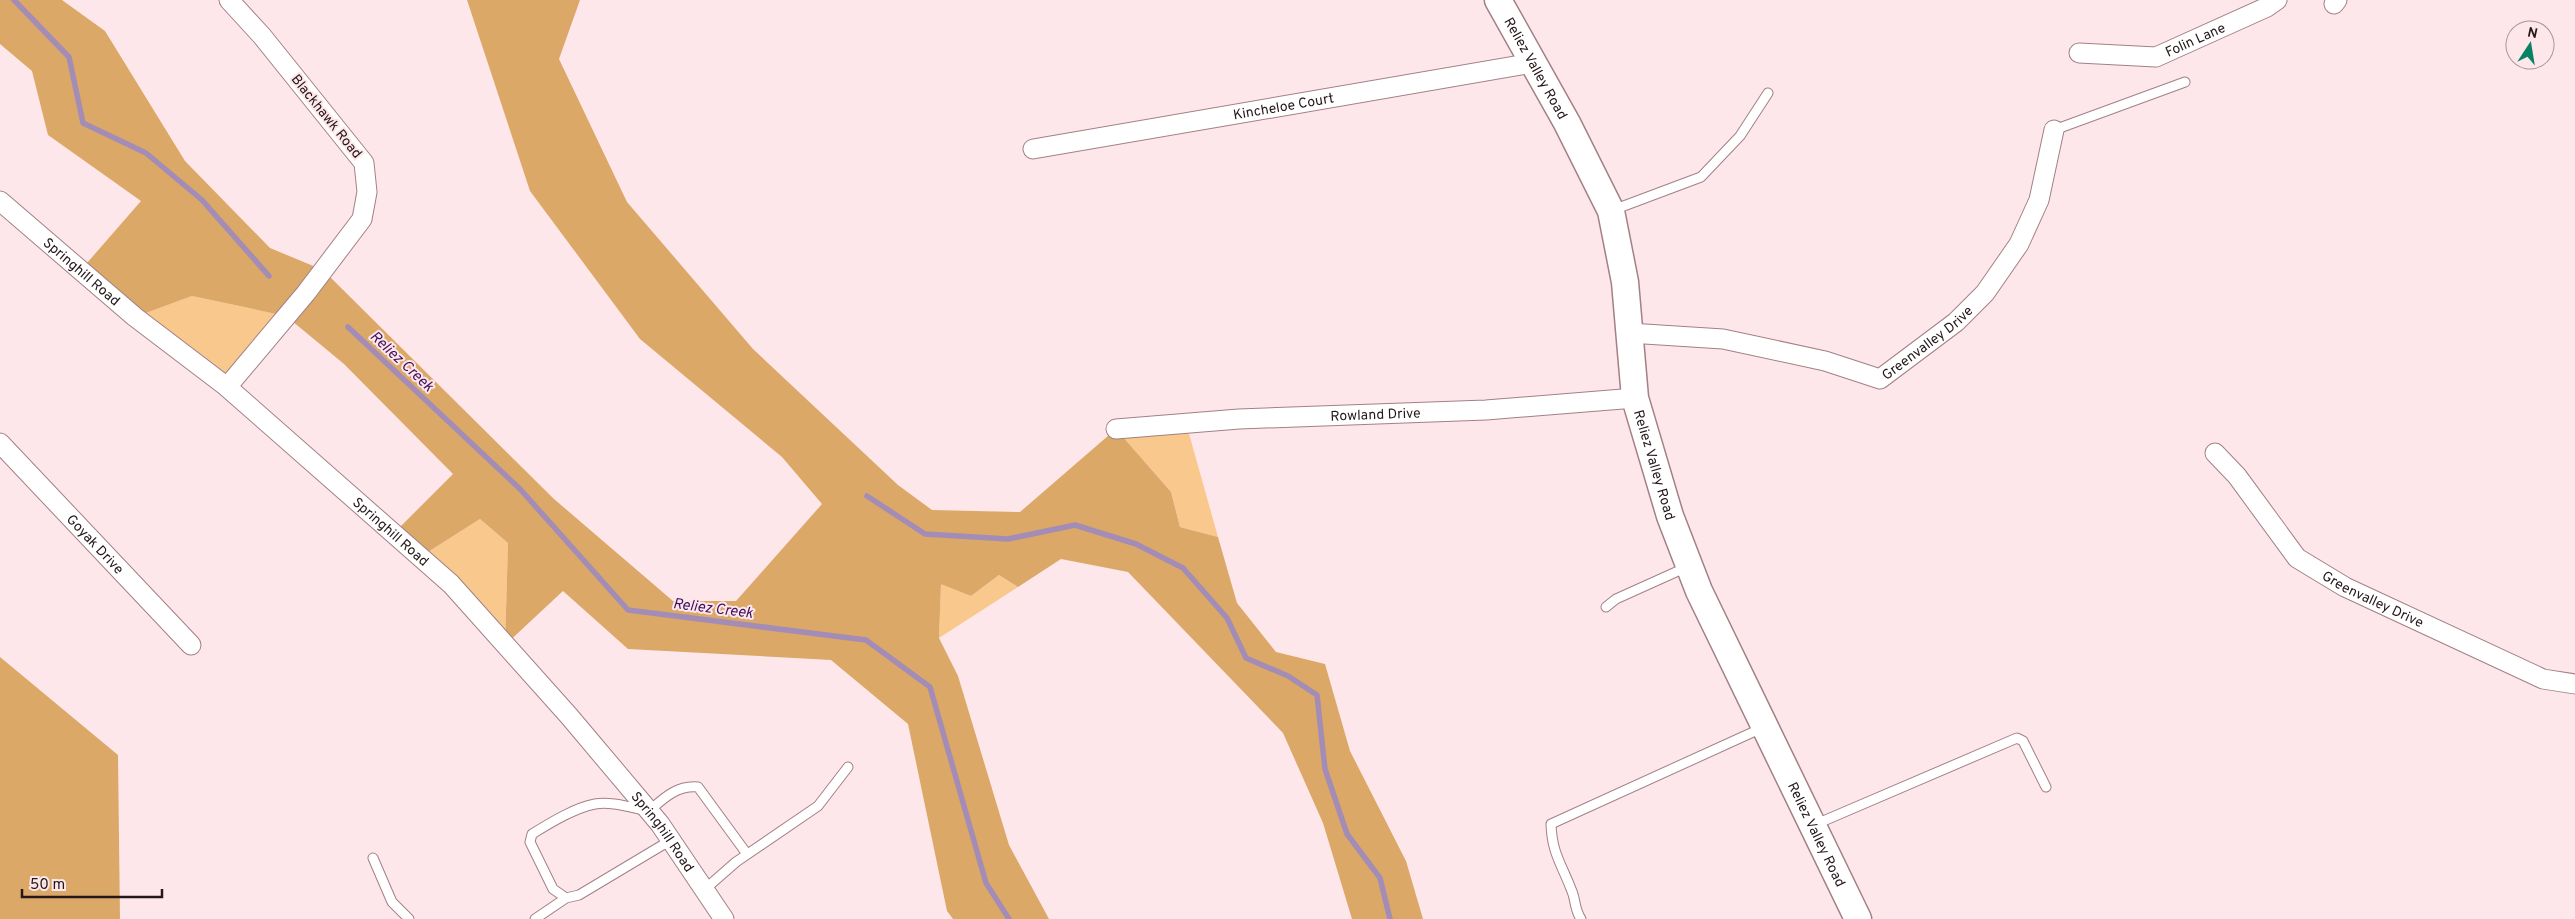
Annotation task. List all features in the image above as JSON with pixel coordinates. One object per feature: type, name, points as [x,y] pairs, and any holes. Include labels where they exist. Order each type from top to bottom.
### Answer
[{"type":"main road","name":"Reliez Valley Road","points":[[1498,0],[1571,131],[1611,211],[1625,282],[1635,398],[1670,516],[1699,591],[1858,919]]},
{"type":"street","name":"Blackhawk Road","points":[[227,387],[306,293],[362,220],[367,192],[364,163],[262,36],[229,0]]},
{"type":"street","name":"Folin Lane","points":[[2079,52],[2156,57],[2267,7],[2277,0]]},
{"type":"street","name":"Kincheloe Court","points":[[1033,149],[1533,63]]},
{"type":"street","name":"Greenvalley Drive","points":[[1629,333],[1723,339],[1825,361],[1880,378],[1956,322],[1985,292],[2019,244],[2040,200],[2054,130]]},
{"type":"street","name":"Springhill Road","points":[[0,201],[135,317],[227,387],[451,584],[569,716],[648,811],[671,840],[724,919]]},
{"type":"street","name":"Rowland Drive","points":[[1116,429],[1239,418],[1486,410],[1635,398]]},
{"type":"street","name":"Goyak Drive","points":[[0,444],[191,645]]},
{"type":"street","name":"Greenvalley Drive","points":[[2215,453],[2237,476],[2297,558],[2345,587],[2542,679],[2575,684]]},
{"type":"lane","points":[[2054,130],[2185,82]]},
{"type":"lane","points":[[1611,211],[1701,177],[1740,136],[1768,93]]},
{"type":"lane","points":[[1606,607],[1616,599],[1690,566]]},
{"type":"lane","points":[[1581,919],[1576,912],[1572,891],[1552,847],[1551,824],[1764,726]]},
{"type":"lane","points":[[1812,826],[2016,738],[2023,741],[2046,787]]},
{"type":"lane","points":[[704,890],[747,854],[818,806],[848,767]]},
{"type":"lane","points":[[566,898],[553,889],[530,842],[532,834],[547,824],[596,804],[648,811],[670,793],[687,786],[698,786],[747,854]]},
{"type":"lane","points":[[535,919],[566,898],[579,895],[671,840]]},
{"type":"lane","points":[[373,858],[392,902],[409,919]]},
{"type":"shaded area","points":[[0,0],[62,0],[105,31],[185,161],[270,248],[323,270],[554,499],[673,601],[736,601],[822,504],[782,457],[640,339],[530,191],[467,0],[580,0],[559,59],[627,202],[753,349],[898,485],[932,510],[1020,512],[1116,429],[1171,492],[1180,527],[1218,537],[1237,603],[1276,652],[1325,664],[1350,751],[1406,861],[1423,919],[1352,919],[1323,823],[1283,733],[1128,572],[1061,559],[1018,587],[999,575],[971,596],[941,584],[939,638],[958,676],[1009,845],[1049,919],[953,919],[947,911],[908,724],[831,660],[628,649],[563,591],[505,645],[508,543],[480,519],[420,557],[394,533],[453,474],[344,364],[286,316],[192,296],[135,317],[80,271],[141,201],[48,135],[32,71],[0,44]]},
{"type":"shaded area","points":[[192,296],[287,316],[227,387],[135,317]]},
{"type":"shaded area","points":[[1186,423],[1218,537],[1180,527],[1171,492],[1116,429]]},
{"type":"shaded area","points":[[480,519],[508,543],[505,645],[420,557]]},
{"type":"shaded area","points":[[999,575],[1018,587],[939,638],[941,583],[971,596]]},
{"type":"shaded area","points":[[0,657],[118,755],[120,919],[0,919]]},
{"type":"waterway","name":"Reliez Creek","points":[[14,0],[69,57],[83,123],[146,153],[202,200],[269,276]]},
{"type":"waterway","name":"Reliez Creek","points":[[348,327],[520,489],[628,610],[866,640],[930,687],[986,883],[1009,919]]},
{"type":"waterway","points":[[867,496],[925,534],[1008,539],[1075,525],[1136,544],[1183,568],[1227,618],[1246,658],[1288,676],[1317,695],[1325,769],[1347,834],[1380,878],[1390,919]]}]
